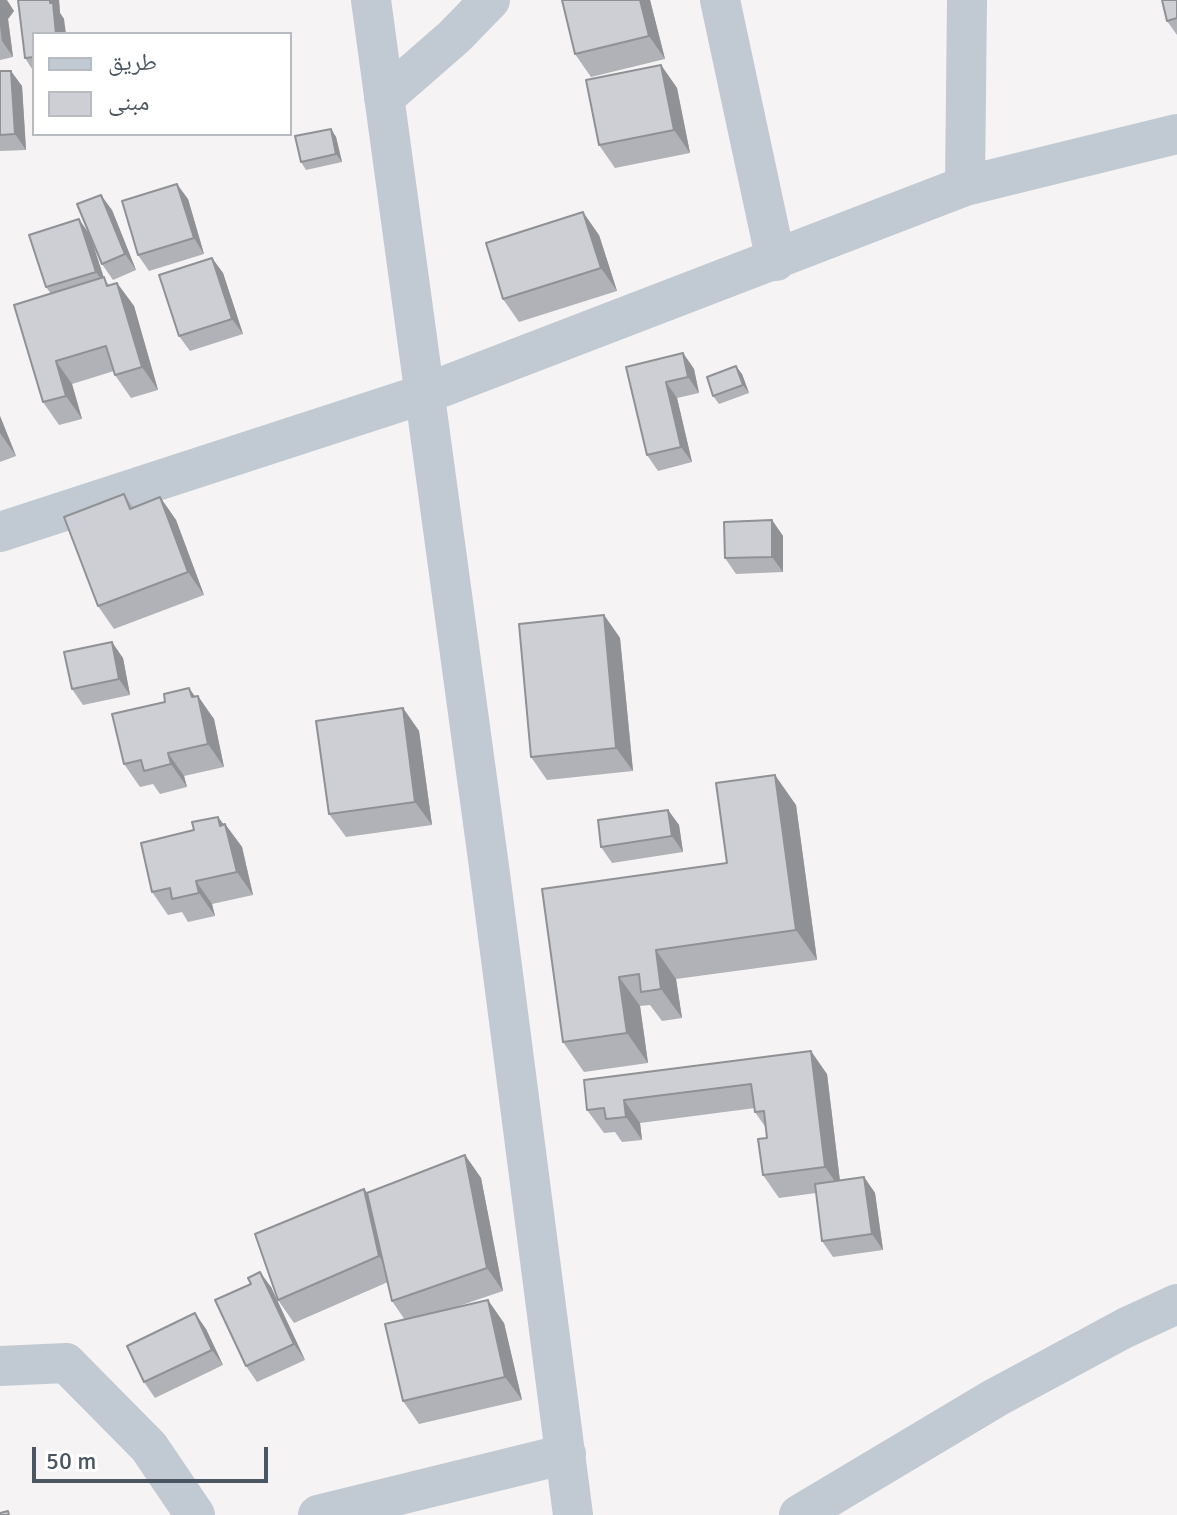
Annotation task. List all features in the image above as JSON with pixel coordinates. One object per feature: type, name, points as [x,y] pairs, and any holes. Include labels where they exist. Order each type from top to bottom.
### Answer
[{"type":"street","points":[[371,0],[573,1515]]},
{"type":"street","points":[[384,98],[454,37],[490,0]]},
{"type":"street","points":[[720,0],[776,261]]},
{"type":"street","points":[[965,186],[967,0]]},
{"type":"street","points":[[0,532],[424,394],[965,186],[1177,134]]},
{"type":"street","points":[[799,1515],[995,1398],[1125,1328],[1177,1304]]},
{"type":"street","points":[[0,1366],[66,1363],[149,1447],[195,1515]]},
{"type":"street","points":[[318,1515],[566,1454]]},
{"type":"building","points":[[18,0],[50,0],[53,3],[56,32],[32,32],[32,57],[25,58]]},
{"type":"building","points":[[562,0],[640,0],[649,36],[575,54]]},
{"type":"building","points":[[1162,0],[1177,0],[1177,18],[1167,21]]},
{"type":"building","points":[[661,65],[674,130],[599,145],[586,80]]},
{"type":"building","points":[[0,71],[11,71],[15,134],[0,135]]},
{"type":"building","points":[[331,129],[336,154],[301,162],[295,136]]},
{"type":"building","points":[[177,184],[194,238],[138,255],[122,201]]},
{"type":"building","points":[[101,195],[125,254],[102,264],[77,204]]},
{"type":"building","points":[[583,212],[601,268],[503,299],[486,243]]},
{"type":"building","points":[[79,219],[96,272],[46,287],[29,235]]},
{"type":"building","points":[[212,258],[232,319],[179,336],[159,275]]},
{"type":"building","points":[[104,277],[107,286],[117,283],[142,367],[115,375],[106,346],[56,361],[66,396],[43,402],[14,305]]},
{"type":"building","points":[[683,353],[688,377],[666,382],[681,447],[647,455],[626,367]]},
{"type":"building","points":[[736,366],[743,385],[713,396],[707,377]]},
{"type":"building","points":[[124,494],[130,509],[160,497],[188,572],[98,606],[64,517]]},
{"type":"building","points":[[772,520],[772,557],[725,558],[724,522]]},
{"type":"building","points":[[604,615],[616,748],[531,757],[519,624]]},
{"type":"building","points":[[112,642],[119,679],[72,689],[64,652]]},
{"type":"building","points":[[189,688],[192,697],[198,696],[208,744],[168,753],[171,764],[144,771],[141,760],[124,764],[112,714],[165,702],[164,694]]},
{"type":"building","points":[[403,708],[415,802],[329,814],[316,721]]},
{"type":"building","points":[[775,775],[796,930],[656,950],[661,989],[641,992],[639,974],[619,977],[627,1033],[563,1042],[542,889],[727,863],[716,783]]},
{"type":"building","points":[[668,810],[672,836],[601,847],[598,820]]},
{"type":"building","points":[[218,817],[220,826],[225,824],[237,872],[196,881],[199,893],[172,899],[170,888],[152,892],[141,843],[194,830],[192,822]]},
{"type":"building","points":[[811,1051],[825,1167],[763,1175],[758,1139],[767,1138],[764,1111],[755,1112],[751,1084],[624,1100],[626,1117],[606,1119],[604,1108],[587,1110],[584,1080]]},
{"type":"building","points":[[465,1155],[487,1268],[392,1301],[367,1193]]},
{"type":"building","points":[[864,1177],[872,1234],[822,1241],[815,1184]]},
{"type":"building","points":[[364,1189],[379,1256],[278,1300],[255,1234]]},
{"type":"building","points":[[260,1272],[294,1344],[246,1366],[215,1300],[251,1284],[248,1278]]},
{"type":"building","points":[[488,1300],[505,1377],[403,1401],[385,1324]]},
{"type":"building","points":[[195,1313],[212,1350],[144,1382],[127,1346]]}]
